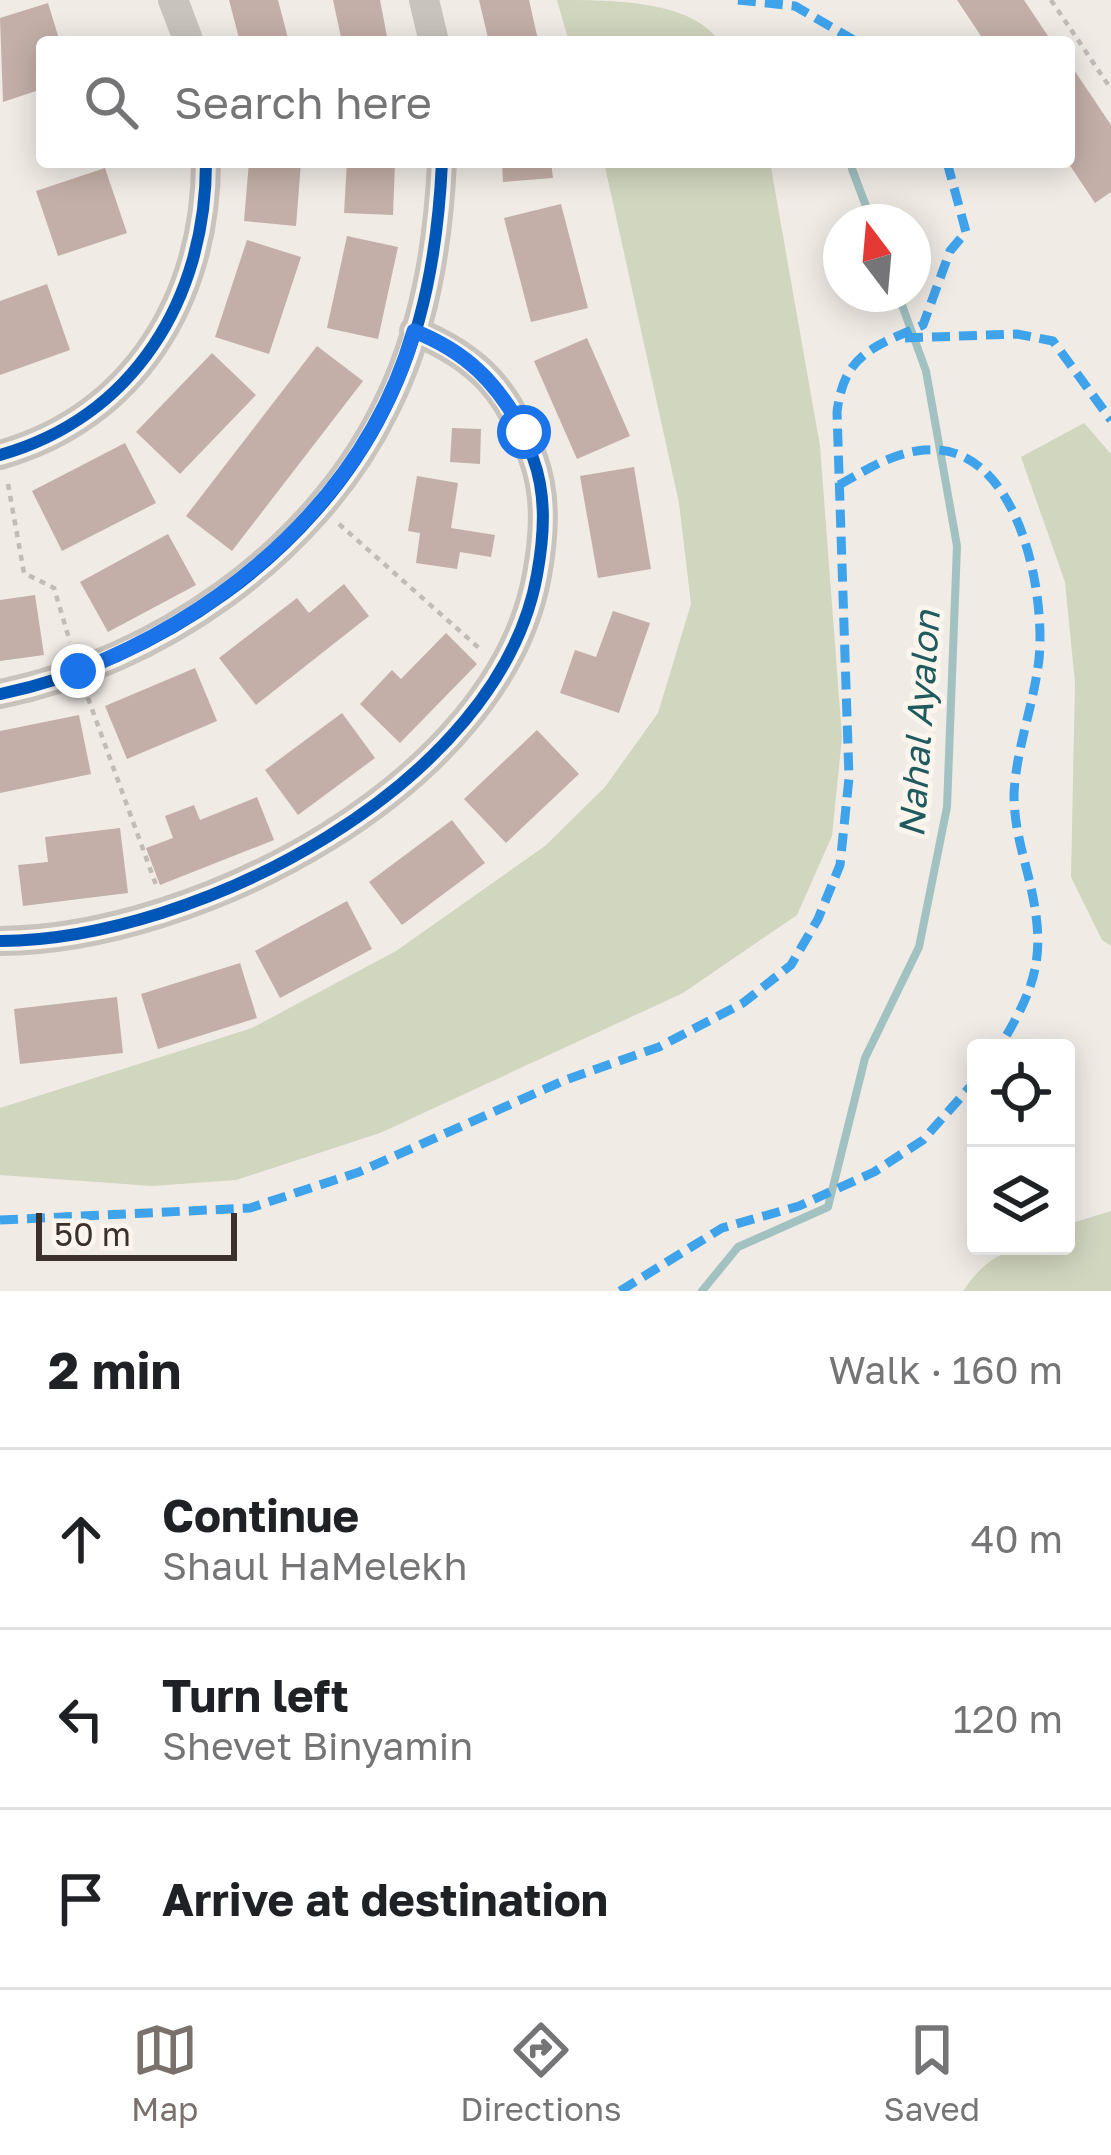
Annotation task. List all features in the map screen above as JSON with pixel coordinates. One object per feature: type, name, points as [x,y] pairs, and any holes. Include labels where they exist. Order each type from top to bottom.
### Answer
[{"type":"street","points":[[173,0],[187,36]]},
{"type":"street","points":[[424,0],[433,36]]},
{"type":"street","points":[[0,455],[62,433],[94,414],[152,348],[174,307],[200,234],[206,168]]},
{"type":"street","points":[[0,694],[103,662],[195,616],[238,585],[317,504],[384,412],[414,331],[439,234],[442,168]]},
{"type":"street","points":[[0,941],[51,938],[149,916],[261,872],[352,819],[405,779],[452,734],[502,668],[532,600],[544,514],[539,475],[503,395],[457,349],[414,331]]},
{"type":"path","points":[[1052,0],[1111,89]]},
{"type":"path","points":[[317,504],[502,668]]},
{"type":"green space","points":[[557,0],[625,2],[670,10],[714,36],[567,36]]},
{"type":"green space","points":[[605,168],[771,168],[820,446],[842,737],[832,836],[797,915],[683,993],[380,1133],[236,1180],[152,1186],[0,1175],[0,1108],[252,1028],[396,951],[545,846],[605,787],[658,713],[691,604],[679,503]]},
{"type":"green space","points":[[1084,423],[1111,454],[1111,946],[1102,940],[1071,877],[1075,683],[1065,582],[1021,457]]},
{"type":"green space","points":[[1111,1211],[1111,1291],[963,1291],[984,1266],[1001,1255],[1075,1255],[1075,1222]]},
{"type":"building","points":[[229,0],[278,0],[287,36],[238,36]]},
{"type":"building","points":[[333,0],[380,0],[387,36],[341,36]]},
{"type":"building","points":[[479,0],[529,0],[537,36],[488,36]]},
{"type":"building","points":[[957,0],[1024,0],[1048,36],[981,36]]},
{"type":"building","points":[[48,3],[58,36],[36,36],[36,91],[3,102],[0,18]]},
{"type":"building","points":[[1075,71],[1111,125],[1111,192],[1095,203],[1072,168]]},
{"type":"building","points":[[105,168],[127,233],[58,256],[36,191]]},
{"type":"building","points":[[248,168],[301,168],[296,226],[244,221]]},
{"type":"building","points":[[347,168],[395,168],[393,215],[344,213]]},
{"type":"building","points":[[502,168],[552,168],[553,178],[503,182]]},
{"type":"building","points":[[561,204],[588,308],[531,322],[504,218]]},
{"type":"building","points":[[347,236],[398,247],[378,339],[327,328]]},
{"type":"building","points":[[247,240],[301,257],[269,354],[215,337]]},
{"type":"building","points":[[47,284],[70,350],[0,375],[0,301]]},
{"type":"building","points":[[587,338],[630,436],[577,459],[534,361]]},
{"type":"building","points":[[317,346],[363,381],[232,551],[186,516]]},
{"type":"building","points":[[212,353],[256,395],[180,474],[136,432]]},
{"type":"building","points":[[452,428],[481,429],[480,464],[450,462]]},
{"type":"building","points":[[125,443],[156,503],[62,551],[32,491]]},
{"type":"building","points":[[634,467],[651,569],[598,578],[580,476]]},
{"type":"building","points":[[417,476],[458,483],[451,528],[495,535],[491,557],[460,552],[457,569],[416,563],[420,533],[408,531]]},
{"type":"building","points":[[168,534],[196,585],[108,632],[80,582]]},
{"type":"building","points":[[344,584],[369,616],[256,705],[219,658],[297,598],[309,613]]},
{"type":"building","points":[[35,595],[44,655],[0,661],[0,600]]},
{"type":"building","points":[[613,611],[650,623],[619,713],[560,693],[575,650],[596,657]]},
{"type":"building","points":[[446,633],[477,664],[400,743],[360,704],[392,670],[401,679]]},
{"type":"building","points":[[195,668],[217,721],[127,759],[105,706]]},
{"type":"building","points":[[342,713],[375,758],[298,815],[265,770]]},
{"type":"building","points":[[79,715],[91,774],[0,793],[0,731]]},
{"type":"building","points":[[537,730],[579,774],[506,843],[464,799]]},
{"type":"building","points":[[257,797],[274,840],[160,885],[146,848],[173,838],[165,816],[194,805],[200,820]]},
{"type":"building","points":[[452,820],[485,863],[402,925],[369,882]]},
{"type":"building","points":[[120,828],[128,893],[23,906],[18,865],[48,862],[45,837]]},
{"type":"building","points":[[347,901],[372,949],[280,998],[255,951]]},
{"type":"building","points":[[240,963],[257,1018],[158,1049],[141,994]]},
{"type":"building","points":[[117,997],[123,1053],[20,1064],[14,1009]]},
{"type":"waterway","name":"Nahal Ayalon","points":[[852,169],[865,204]]},
{"type":"waterway","name":"Nahal Ayalon","points":[[702,1291],[738,1247],[828,1207],[865,1058],[919,947],[947,807],[957,546],[926,371],[905,312]]},
{"type":"marked path","points":[[738,0],[795,6],[847,36]]},
{"type":"marked path","points":[[0,1220],[250,1208],[359,1172],[565,1080],[659,1047],[743,1003],[791,965],[818,919],[840,865],[849,778],[837,412],[854,365],[876,347],[923,325],[950,251],[966,232],[949,168]]},
{"type":"marked path","points":[[905,338],[1017,334],[1053,341],[1111,420]]},
{"type":"marked path","points":[[839,485],[901,455],[924,450],[956,454],[982,469],[1003,494],[1030,560],[1037,596],[1039,659],[1014,794],[1038,946],[1031,985],[1004,1039]]},
{"type":"marked path","points":[[620,1291],[722,1228],[799,1206],[874,1172],[923,1140],[967,1090]]},
{"type":"cycle path","points":[[0,455],[47,437],[89,412],[124,382],[153,346],[193,260],[206,168]]},
{"type":"cycle path","points":[[0,694],[59,679],[172,628],[273,555],[317,511],[354,462],[385,409],[410,350],[432,257],[442,168]]},
{"type":"cycle path","points":[[0,941],[78,934],[162,913],[246,880],[328,836],[402,783],[465,721],[511,651],[537,575],[543,531],[541,487],[514,414],[489,380],[457,353],[414,331]]},
{"type":"route","points":[[78,671],[195,616],[238,585],[287,538],[361,451],[403,370],[414,331],[457,349],[478,367],[503,395],[524,432]]}]
